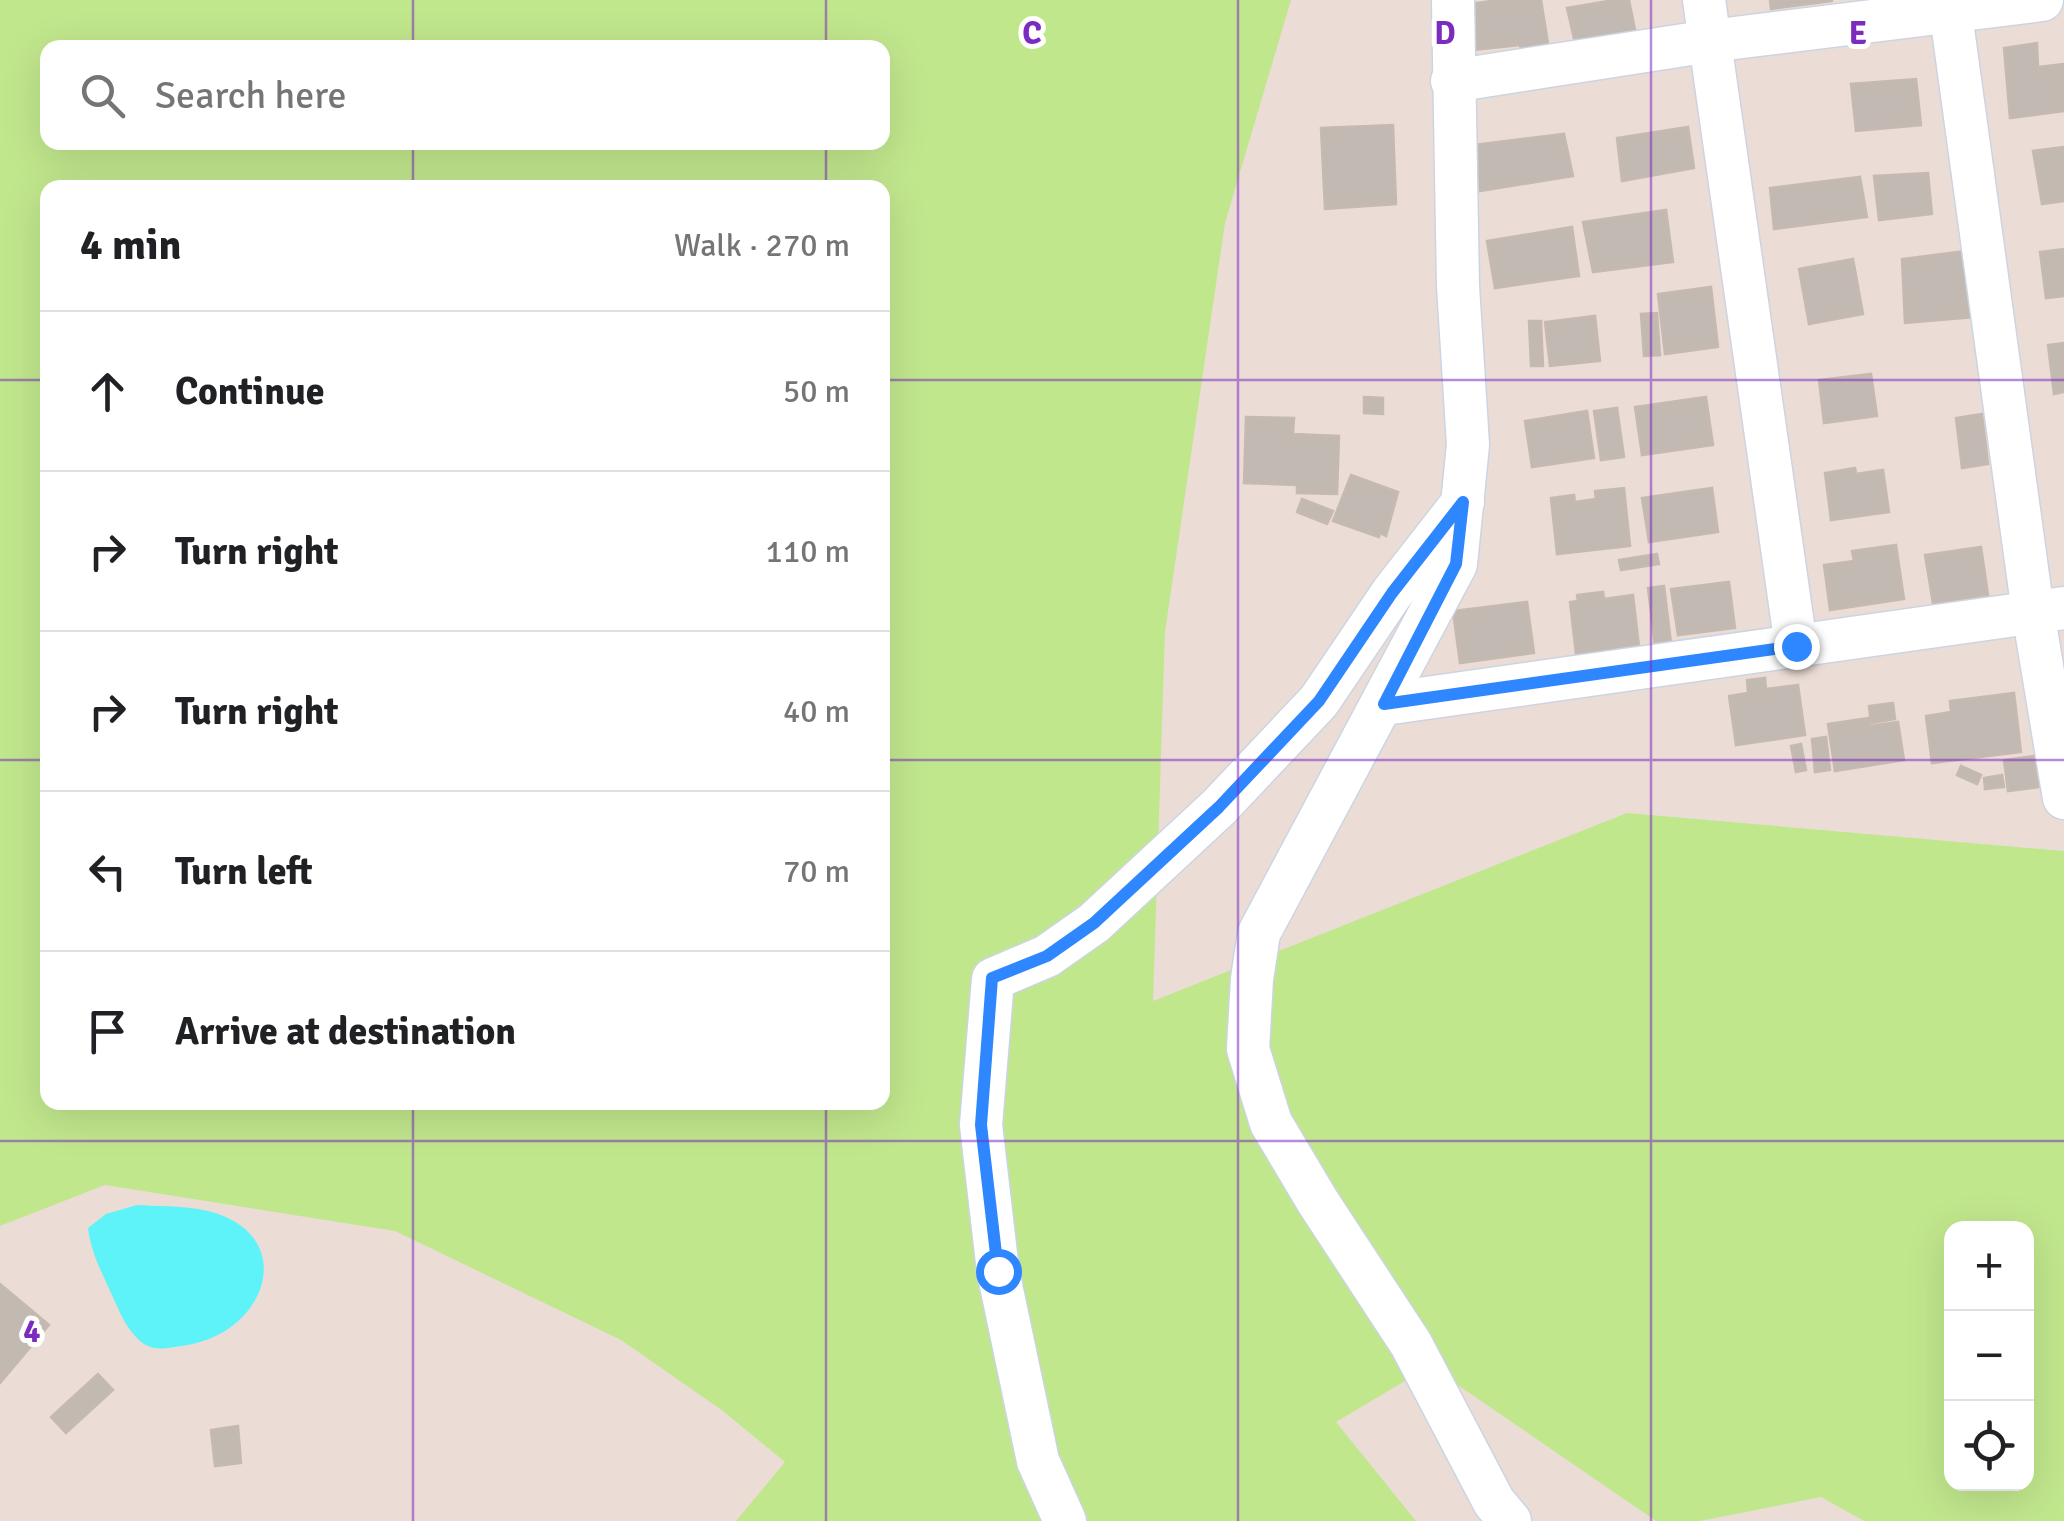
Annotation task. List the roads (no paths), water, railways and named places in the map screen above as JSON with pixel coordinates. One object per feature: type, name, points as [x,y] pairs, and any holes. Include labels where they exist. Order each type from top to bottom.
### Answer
[{"type":"street","points":[[1453,0],[1458,286],[1468,446],[1456,564],[1259,932],[1248,1049],[1271,1123],[1411,1344],[1494,1502],[1510,1521]]},
{"type":"street","points":[[1452,81],[1707,20],[2042,0]]},
{"type":"street","points":[[1950,6],[2048,610],[2064,798]]},
{"type":"street","points":[[1707,20],[1796,646]]},
{"type":"street","points":[[1065,1521],[1038,1461],[998,1271],[981,1125],[992,978],[1047,956],[1094,923],[1219,807],[1319,701],[1392,593],[1463,502]]},
{"type":"street","points":[[1384,704],[2048,610]]},
{"type":"water","points":[[137,1205],[198,1209],[231,1220],[252,1236],[262,1257],[263,1280],[254,1303],[236,1322],[212,1338],[181,1346],[157,1348],[138,1339],[120,1313],[100,1269],[88,1228],[106,1214]]}]
